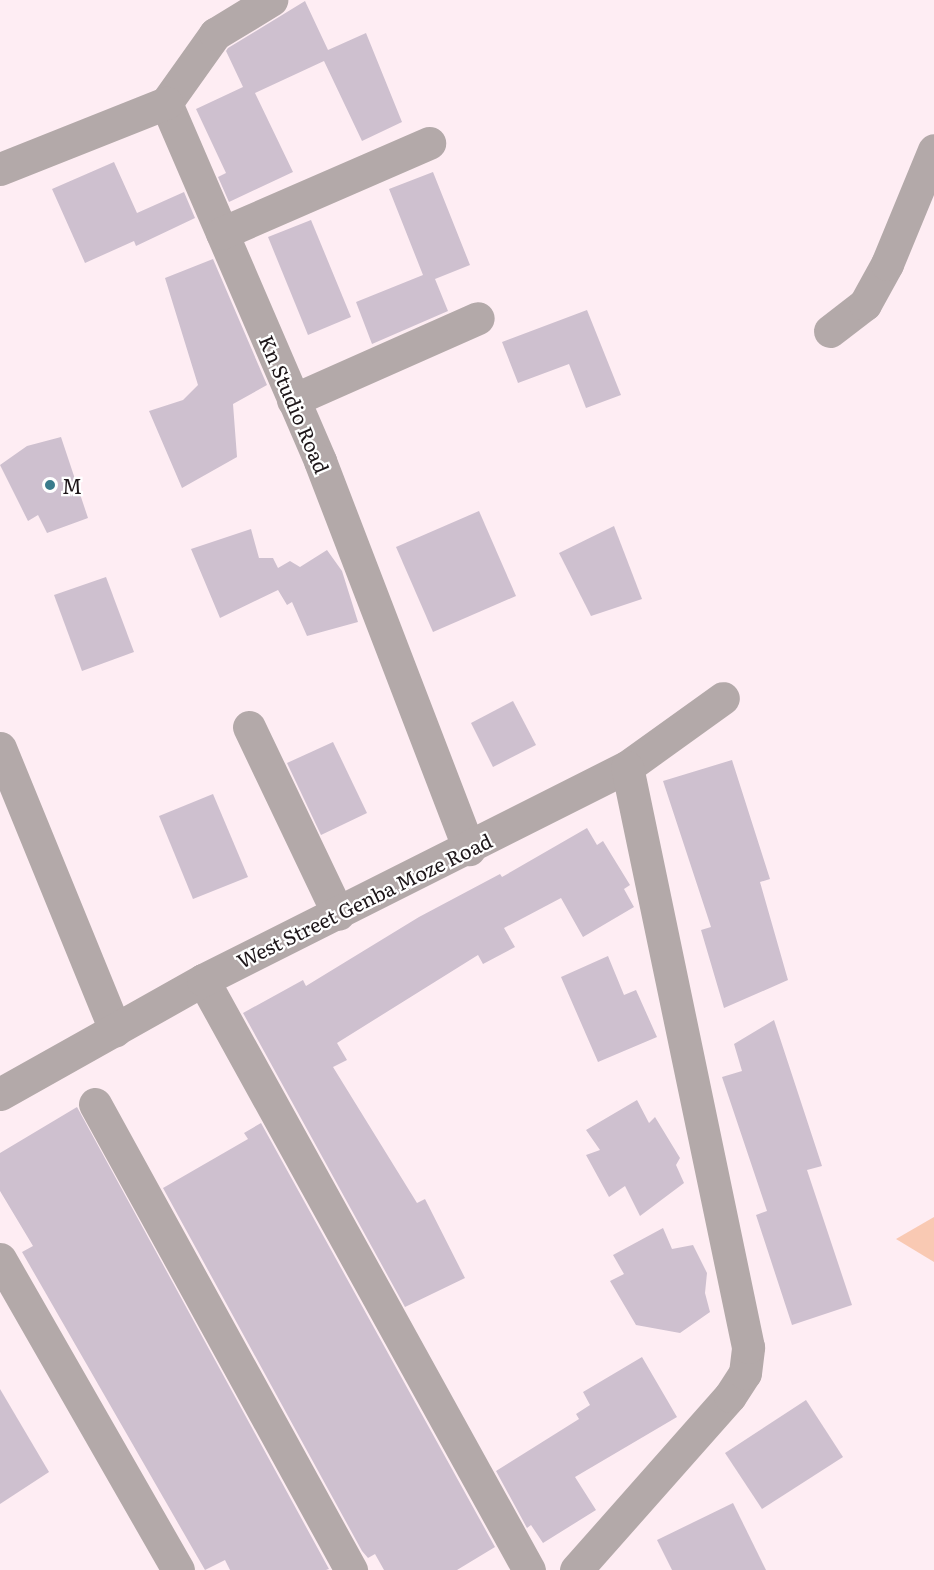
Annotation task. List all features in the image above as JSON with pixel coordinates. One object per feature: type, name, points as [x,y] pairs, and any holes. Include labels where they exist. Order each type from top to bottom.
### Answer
[{"type":"street","points":[[0,169],[166,103],[215,34],[271,0]]},
{"type":"street","name":"Kn Studio Road","points":[[166,103],[293,400],[469,849]]},
{"type":"street","points":[[222,234],[429,143]]},
{"type":"street","points":[[830,331],[865,304],[887,264],[934,150]]},
{"type":"street","points":[[293,400],[478,318]]},
{"type":"street","name":"West Street Genba Moze Road","points":[[0,1094],[203,980],[469,849],[627,767],[723,699]]},
{"type":"street","points":[[249,727],[338,914]]},
{"type":"street","points":[[0,748],[115,1030]]},
{"type":"street","points":[[576,1570],[730,1396],[745,1373],[748,1347],[627,767]]},
{"type":"street","points":[[203,980],[529,1570]]},
{"type":"street","points":[[95,1104],[351,1570]]},
{"type":"street","points":[[0,1259],[178,1570]]},
{"type":"shaded area","points":[[934,1217],[934,1262],[896,1239]]},
{"type":"building","points":[[305,1],[328,50],[366,33],[402,122],[362,141],[324,61],[255,93],[293,172],[229,202],[218,177],[226,173],[196,109],[243,87],[226,51],[228,48]]},
{"type":"building","points":[[114,162],[137,213],[184,192],[195,218],[136,246],[134,241],[85,263],[52,189]]},
{"type":"building","points":[[433,172],[470,265],[435,279],[448,311],[372,344],[356,302],[423,275],[389,189]]},
{"type":"building","points":[[311,220],[351,317],[308,335],[268,237]]},
{"type":"building","points":[[213,259],[267,385],[233,404],[237,457],[182,488],[149,411],[183,400],[198,385],[165,278]]},
{"type":"building","points":[[587,310],[621,395],[586,408],[569,364],[518,383],[502,342]]},
{"type":"building","name":"M","points":[[61,437],[88,518],[47,533],[38,515],[28,521],[0,465],[27,446]]},
{"type":"building","points":[[479,511],[516,596],[433,632],[396,547]]},
{"type":"building","points":[[614,526],[642,599],[591,616],[559,553]]},
{"type":"building","points":[[251,529],[259,558],[273,558],[278,568],[290,561],[300,567],[327,550],[342,571],[358,622],[307,636],[292,602],[287,605],[278,590],[220,618],[191,549]]},
{"type":"building","points":[[106,577],[134,652],[82,671],[54,595]]},
{"type":"building","points":[[513,701],[536,745],[493,767],[471,723]]},
{"type":"building","points":[[333,742],[367,813],[321,835],[287,763]]},
{"type":"building","points":[[732,760],[770,879],[760,882],[788,980],[724,1008],[701,930],[711,927],[663,781]]},
{"type":"building","points":[[213,794],[248,877],[193,899],[159,816]]},
{"type":"building","points":[[587,828],[597,845],[603,841],[630,885],[624,889],[634,907],[583,937],[561,898],[504,928],[515,947],[483,964],[478,955],[337,1043],[347,1060],[333,1067],[417,1203],[425,1199],[465,1278],[405,1307],[243,1013],[303,980],[306,986],[419,917],[500,874],[502,877]]},
{"type":"building","points":[[608,956],[624,995],[636,990],[657,1037],[598,1062],[561,977]]},
{"type":"building","points":[[774,1020],[822,1166],[807,1170],[852,1305],[792,1325],[756,1215],[767,1211],[722,1077],[742,1071],[734,1044]]},
{"type":"building","points":[[637,1100],[649,1123],[655,1117],[680,1158],[676,1165],[684,1183],[640,1216],[625,1186],[609,1197],[586,1155],[600,1150],[586,1130]]},
{"type":"building","points":[[77,1107],[329,1569],[230,1570],[225,1560],[205,1570],[22,1252],[33,1246],[0,1191],[0,1153]]},
{"type":"building","points":[[261,1123],[495,1547],[457,1570],[384,1570],[375,1554],[368,1558],[362,1551],[163,1188],[248,1139],[244,1133]]},
{"type":"building","points":[[663,1228],[672,1249],[693,1245],[707,1273],[705,1293],[710,1312],[680,1333],[636,1325],[610,1281],[624,1274],[613,1255]]},
{"type":"building","points":[[642,1357],[677,1417],[575,1477],[596,1510],[543,1543],[531,1525],[527,1528],[496,1471],[579,1419],[576,1414],[590,1405],[583,1392]]},
{"type":"building","points":[[0,1389],[49,1472],[0,1504]]},
{"type":"building","points":[[806,1400],[843,1457],[762,1509],[725,1453]]},
{"type":"building","points":[[733,1503],[766,1570],[672,1570],[657,1540]]},
{"type":"place","name":"M","points":[[50,485]]}]
